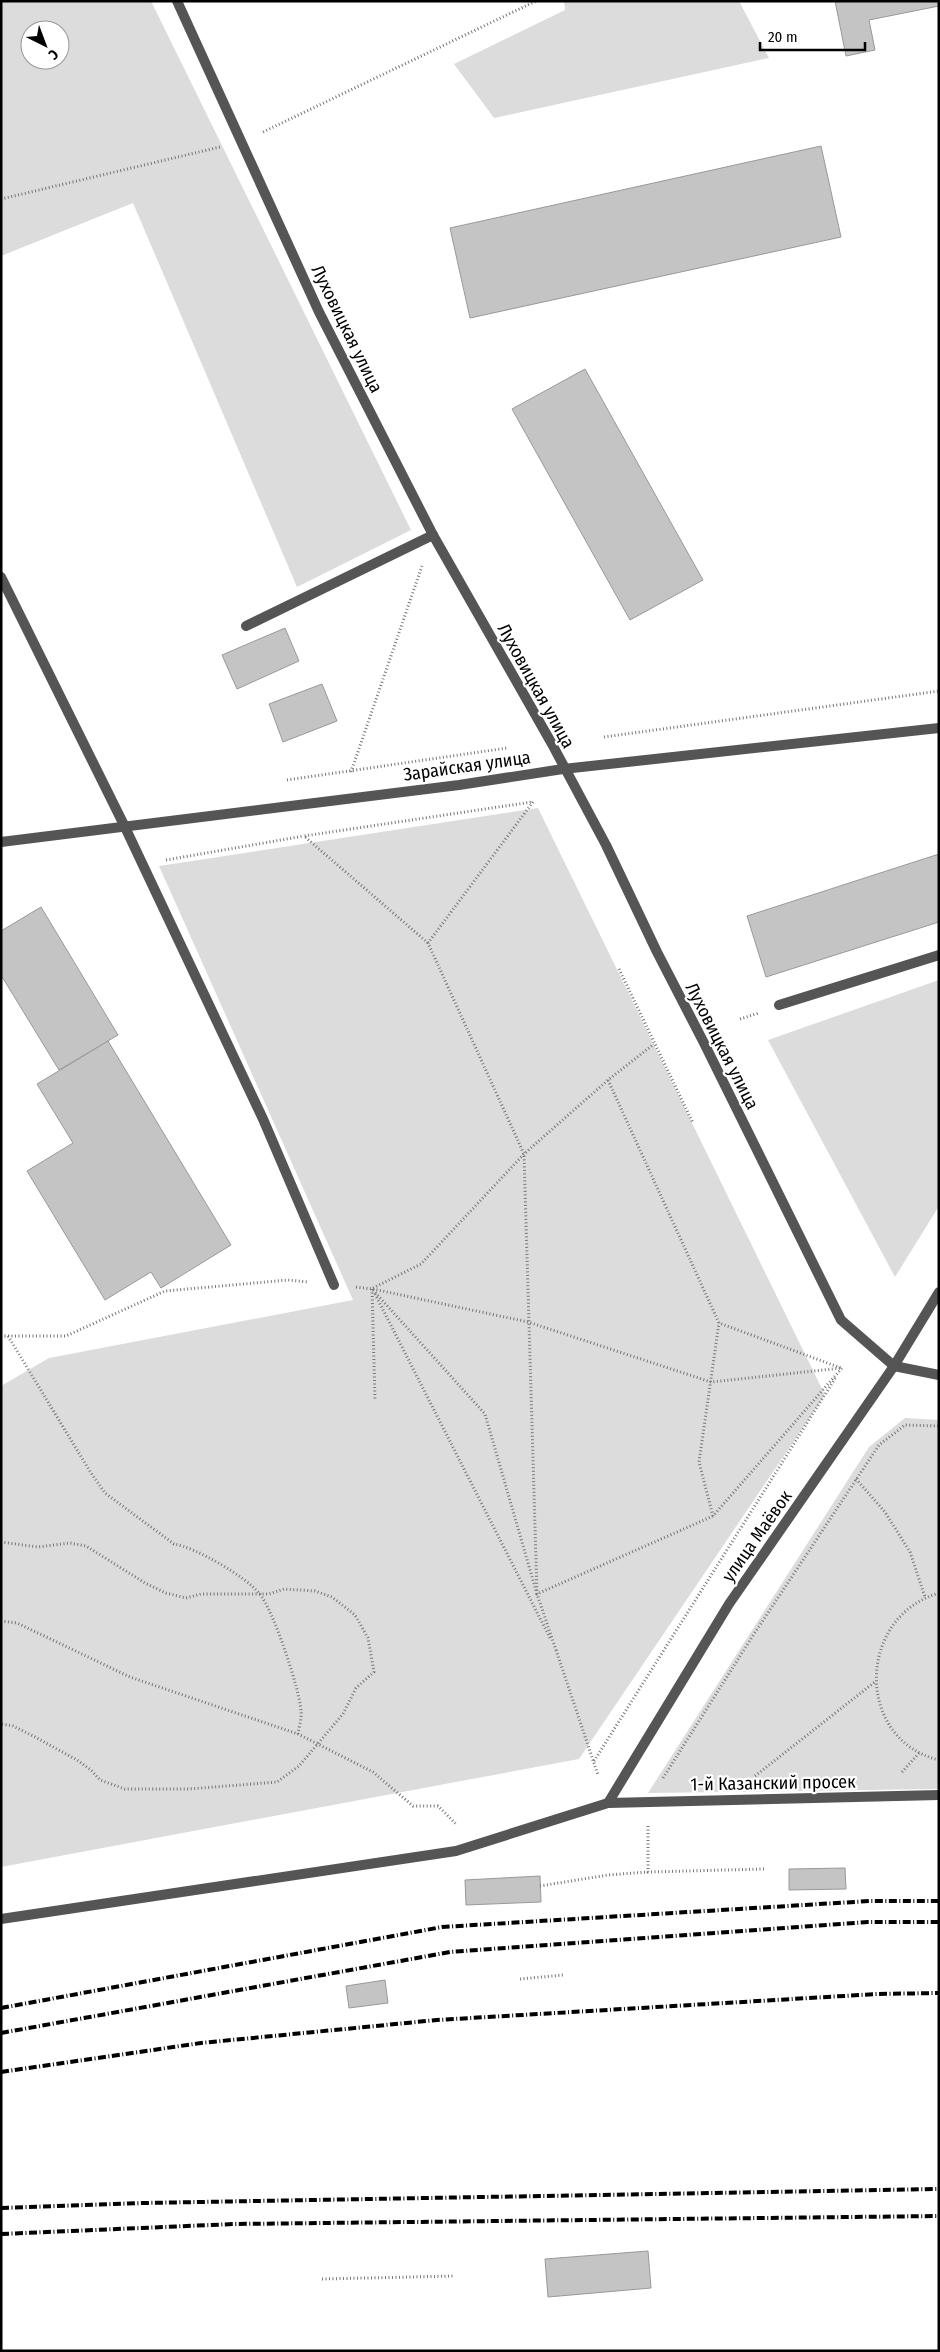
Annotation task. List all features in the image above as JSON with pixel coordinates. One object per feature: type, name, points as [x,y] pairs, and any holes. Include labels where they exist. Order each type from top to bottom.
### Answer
[{"type":"street","name":"Луховицкая улица","points":[[177,1],[319,312],[433,535],[552,744],[563,769],[606,845],[656,952],[704,1043],[840,1320],[894,1366]]},
{"type":"street","points":[[246,626],[433,535]]},
{"type":"street","points":[[1,577],[124,825],[263,1119],[334,1284]]},
{"type":"street","name":"Зарайская улица","points":[[1,842],[563,769],[939,728]]},
{"type":"street","points":[[779,1005],[939,955]]},
{"type":"street","name":"улица Маёвок","points":[[608,1803],[729,1604],[894,1366],[939,1292]]},
{"type":"street","points":[[894,1366],[939,1375]]},
{"type":"street","name":"1-й Казанский просек","points":[[1,1919],[456,1851],[608,1803],[939,1795]]},
{"type":"path","points":[[1,199],[241,142],[536,1]]},
{"type":"path","points":[[351,772],[433,535]]},
{"type":"path","points":[[604,737],[939,691]]},
{"type":"path","points":[[142,864],[304,836],[533,802],[428,943]]},
{"type":"path","points":[[304,836],[428,943],[524,1154],[537,1594]]},
{"type":"path","points":[[620,969],[693,1123]]},
{"type":"path","points":[[372,1289],[421,1264],[524,1154],[608,1080],[654,1044]]},
{"type":"path","points":[[608,1080],[719,1323],[699,1462],[713,1516]]},
{"type":"path","points":[[1,1336],[66,1336],[165,1291],[288,1280],[372,1289],[528,1322],[711,1382],[842,1368]]},
{"type":"path","points":[[372,1289],[374,1400]]},
{"type":"path","points":[[372,1289],[486,1414],[537,1594],[594,1762],[842,1368]]},
{"type":"path","points":[[372,1289],[556,1650]]},
{"type":"path","points":[[719,1323],[842,1368]]},
{"type":"path","points":[[8,1336],[105,1493],[139,1520],[174,1544],[186,1546],[205,1556],[260,1593],[274,1622],[296,1687],[302,1712],[298,1734]]},
{"type":"path","points":[[537,1594],[713,1516],[842,1368]]},
{"type":"path","points":[[648,1872],[649,1802],[744,1650],[879,1445],[905,1425],[939,1426]]},
{"type":"path","points":[[856,1479],[886,1512],[910,1552],[925,1597]]},
{"type":"path","points":[[1,1542],[38,1547],[70,1543],[86,1546],[145,1583],[166,1593],[186,1598],[201,1594],[269,1594],[284,1589],[315,1591],[332,1597],[355,1615],[368,1638],[374,1672],[356,1688],[343,1714],[299,1766],[277,1782],[189,1789],[125,1789],[100,1780],[91,1770],[77,1760],[35,1737],[13,1726],[1,1724]]},
{"type":"path","points":[[939,1593],[925,1597],[902,1614],[884,1637],[876,1665],[877,1693],[887,1720],[905,1742],[920,1752],[939,1760]]},
{"type":"path","points":[[1,1621],[17,1623],[130,1676],[298,1734],[373,1772],[413,1806],[438,1806],[476,1845]]},
{"type":"path","points":[[747,1782],[876,1680]]},
{"type":"path","points":[[901,1773],[920,1752]]},
{"type":"path","points":[[540,1886],[608,1875],[764,1869]]},
{"type":"path","points":[[520,1979],[563,1975]]},
{"type":"path","points":[[322,2279],[454,2276]]},
{"type":"shaded area","points":[[1,1],[151,1],[411,530],[297,587],[133,203],[1,256]]},
{"type":"shaded area","points":[[564,1],[739,1],[769,58],[494,118],[454,64],[565,10]]},
{"type":"shaded area","points":[[538,808],[825,1395],[579,1759],[1,1867],[1,1386],[49,1358],[353,1300],[159,866]]},
{"type":"shaded area","points":[[939,980],[939,1206],[895,1277],[768,1040]]},
{"type":"shaded area","points":[[905,1418],[939,1420],[939,1789],[648,1793],[869,1447]]},
{"type":"building","points":[[835,1],[939,1],[939,6],[869,20],[875,50],[846,56]]},
{"type":"building","points":[[821,146],[841,237],[470,318],[450,228]]},
{"type":"building","points":[[585,369],[703,580],[630,620],[512,409]]},
{"type":"building","points":[[285,628],[299,661],[237,689],[222,655]]},
{"type":"building","points":[[322,684],[337,721],[283,742],[269,704]]},
{"type":"building","points":[[939,854],[939,922],[766,977],[747,916]]},
{"type":"building","points":[[41,907],[118,1035],[59,1070],[1,975],[1,931]]},
{"type":"building","points":[[108,1041],[231,1245],[161,1288],[151,1272],[105,1300],[27,1171],[73,1143],[37,1084]]},
{"type":"building","points":[[845,1868],[846,1889],[789,1890],[789,1869]]},
{"type":"building","points":[[540,1876],[541,1902],[466,1905],[465,1880]]},
{"type":"building","points":[[385,1980],[388,2003],[349,2008],[346,1986]]},
{"type":"building","points":[[648,2251],[651,2288],[548,2297],[545,2259]]},
{"type":"railway","points":[[1,2008],[442,1927],[870,1901],[939,1901]]},
{"type":"railway","points":[[1,2033],[450,1952],[868,1922],[939,1922]]},
{"type":"railway","points":[[1,2072],[201,2043],[437,2020],[877,1994],[939,1993]]},
{"type":"railway","points":[[1,2208],[142,2203],[939,2189]]},
{"type":"railway","points":[[1,2234],[234,2224],[939,2216]]}]
